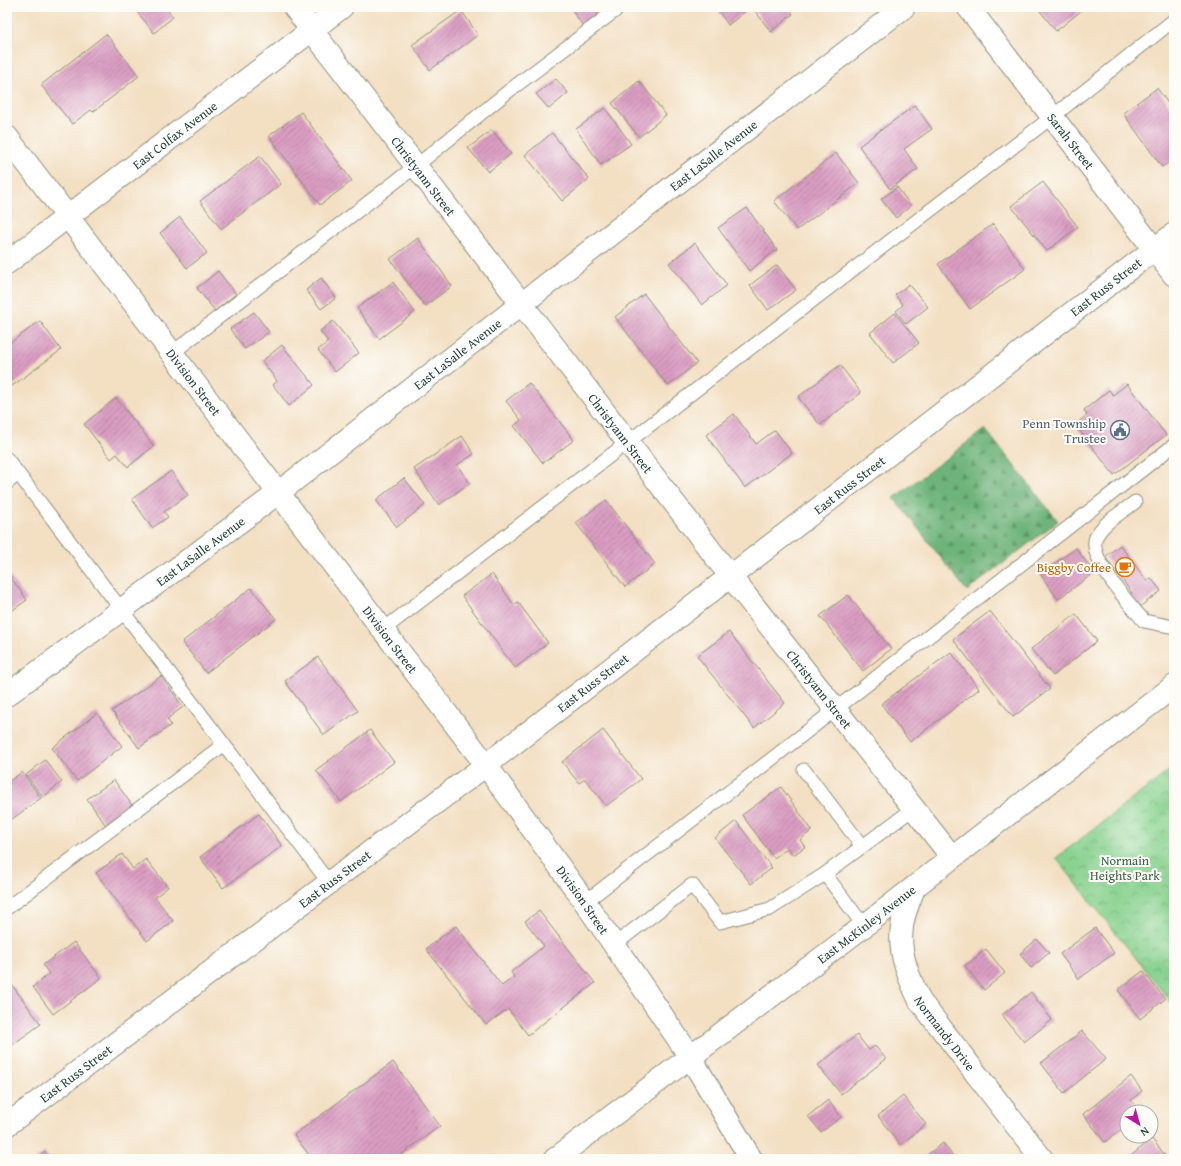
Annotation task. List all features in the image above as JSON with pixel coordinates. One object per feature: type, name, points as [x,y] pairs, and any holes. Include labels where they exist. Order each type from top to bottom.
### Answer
[{"type":"street","name":"Christyann Street","points":[[294,7],[732,577],[952,857]]},
{"type":"street","name":"East Colfax Avenue","points":[[7,263],[342,7]]},
{"type":"street","name":"East LaSalle Avenue","points":[[7,695],[278,493],[904,7]]},
{"type":"street","name":"Sarah Street","points":[[968,7],[1174,275]]},
{"type":"street","name":"Division Street","points":[[7,137],[278,493],[384,629],[486,765],[585,902],[691,1058],[750,1159]]},
{"type":"street","name":"East Russ Street","points":[[7,1125],[330,884],[486,765],[732,577],[1174,234]]},
{"type":"street","name":"East McKinley Avenue","points":[[555,1159],[691,1058],[914,888],[1174,686]]},
{"type":"street","name":"Normandy Drive","points":[[914,888],[902,927],[903,956],[909,977],[920,1001],[1042,1159]]},
{"type":"lane","points":[[172,354],[200,330],[416,166],[510,90],[620,7]]},
{"type":"lane","points":[[384,629],[629,443],[1052,117],[1174,20]]},
{"type":"lane","points":[[585,902],[1174,445]]},
{"type":"lane","points":[[7,459],[330,884]]},
{"type":"lane","points":[[7,483],[18,474]]},
{"type":"lane","points":[[1135,502],[1105,525],[1096,538],[1096,554],[1107,574],[1144,621],[1174,627]]},
{"type":"lane","points":[[7,908],[223,745]]},
{"type":"lane","points":[[804,770],[862,846]]},
{"type":"lane","points":[[614,945],[692,885],[720,922],[770,909],[825,874],[913,808]]},
{"type":"lane","points":[[825,874],[864,926]]},
{"type":"green space","points":[[985,429],[1058,521],[967,591],[894,498]]},
{"type":"green space","name":"Normain Heights Park","points":[[1174,767],[1174,1006],[1056,858]]},
{"type":"building","points":[[165,7],[173,17],[154,33],[134,8]]},
{"type":"building","points":[[570,7],[593,7],[598,15],[583,26]]},
{"type":"building","points":[[716,7],[751,7],[728,25]]},
{"type":"building","points":[[752,7],[787,7],[793,14],[771,32]]},
{"type":"building","points":[[1037,7],[1086,7],[1056,31]]},
{"type":"building","points":[[461,10],[478,35],[430,70],[412,45]]},
{"type":"building","points":[[106,34],[139,76],[93,112],[91,110],[72,124],[41,85]]},
{"type":"building","points":[[556,79],[568,93],[549,109],[536,94]]},
{"type":"building","points":[[639,81],[666,115],[639,137],[612,103]]},
{"type":"building","points":[[1157,88],[1174,112],[1174,159],[1162,167],[1123,113]]},
{"type":"building","points":[[915,105],[932,129],[904,149],[918,169],[890,189],[859,146]]},
{"type":"building","points":[[605,108],[631,144],[601,165],[576,129]]},
{"type":"building","points":[[301,112],[352,181],[320,205],[269,136]]},
{"type":"building","points":[[492,130],[511,154],[488,172],[468,148]]},
{"type":"building","points":[[552,133],[589,179],[562,201],[525,155]]},
{"type":"building","points":[[836,153],[859,183],[797,230],[774,201]]},
{"type":"building","points":[[260,156],[281,184],[221,229],[200,201]]},
{"type":"building","points":[[1043,182],[1078,227],[1047,251],[1011,206]]},
{"type":"building","points":[[897,187],[911,206],[896,218],[881,199]]},
{"type":"building","points":[[747,208],[777,250],[749,271],[718,228]]},
{"type":"building","points":[[180,217],[207,253],[187,268],[160,233]]},
{"type":"building","points":[[993,224],[1025,269],[970,309],[938,264]]},
{"type":"building","points":[[418,238],[452,286],[425,306],[390,259]]},
{"type":"building","points":[[695,243],[727,285],[702,305],[669,263]]},
{"type":"building","points":[[777,265],[796,290],[768,310],[750,285]]},
{"type":"building","points":[[218,271],[236,294],[215,311],[197,288]]},
{"type":"building","points":[[321,278],[336,298],[321,309],[306,290]]},
{"type":"building","points":[[393,282],[415,312],[379,339],[357,308]]},
{"type":"building","points":[[909,284],[928,307],[906,324],[896,311],[903,305],[895,295]]},
{"type":"building","points":[[644,294],[697,363],[668,386],[615,317]]},
{"type":"building","points":[[254,312],[269,332],[245,349],[230,329]]},
{"type":"building","points":[[895,313],[919,343],[893,363],[870,333]]},
{"type":"building","points":[[40,321],[61,350],[12,386],[7,379],[7,345]]},
{"type":"building","points":[[333,321],[359,353],[335,372],[318,350],[328,342],[320,331]]},
{"type":"building","points":[[282,345],[314,385],[289,406],[273,385],[277,381],[262,361]]},
{"type":"building","points":[[840,365],[861,393],[820,425],[798,397]]},
{"type":"building","points":[[529,383],[574,440],[543,463],[514,426],[521,420],[506,401]]},
{"type":"building","name":"Penn Township Trustee","points":[[1127,384],[1166,435],[1114,475],[1075,425],[1087,415],[1084,410],[1109,390],[1113,395]]},
{"type":"building","points":[[116,398],[154,446],[128,467],[117,454],[111,459],[84,424]]},
{"type":"building","points":[[734,414],[756,444],[775,430],[792,453],[745,488],[706,435]]},
{"type":"building","points":[[462,436],[474,454],[457,465],[470,483],[439,505],[414,469]]},
{"type":"building","points":[[171,471],[188,495],[164,512],[168,517],[152,528],[132,499]]},
{"type":"building","points":[[404,478],[425,505],[397,527],[376,500]]},
{"type":"building","points":[[606,500],[655,564],[625,587],[576,523]]},
{"type":"building","name":"Biggby Coffee","points":[[1120,545],[1147,581],[1151,578],[1161,591],[1138,608],[1129,596],[1132,593],[1105,557]]},
{"type":"building","points":[[1076,548],[1094,573],[1058,599],[1040,574]]},
{"type":"building","points":[[7,572],[27,600],[7,614]]},
{"type":"building","points":[[492,574],[514,605],[518,602],[548,643],[515,668],[462,596]]},
{"type":"building","points":[[251,588],[276,619],[206,673],[182,642]]},
{"type":"building","points":[[848,595],[891,649],[863,671],[820,616]]},
{"type":"building","points":[[990,611],[1050,689],[1013,717],[953,639]]},
{"type":"building","points":[[1076,614],[1097,641],[1053,676],[1031,649]]},
{"type":"building","points":[[729,632],[785,703],[754,728],[697,656]]},
{"type":"building","points":[[951,652],[979,689],[910,742],[881,704]]},
{"type":"building","points":[[318,657],[358,711],[324,735],[285,681]]},
{"type":"building","points":[[161,676],[183,707],[167,719],[171,725],[139,748],[112,711]]},
{"type":"building","points":[[97,713],[122,746],[77,781],[52,748]]},
{"type":"building","points":[[370,730],[394,762],[341,802],[316,770]]},
{"type":"building","points":[[603,730],[641,779],[606,806],[585,779],[579,783],[562,762]]},
{"type":"building","points":[[45,760],[62,782],[43,797],[26,775]]},
{"type":"building","points":[[22,772],[41,798],[12,819],[7,812],[7,783]]},
{"type":"building","points":[[114,780],[134,808],[107,827],[87,799]]},
{"type":"building","points":[[781,787],[812,830],[800,840],[805,847],[793,855],[788,848],[774,858],[742,815]]},
{"type":"building","points":[[259,814],[282,846],[223,888],[200,857]]},
{"type":"building","points":[[736,821],[772,868],[751,884],[715,838]]},
{"type":"building","points":[[122,854],[133,869],[146,859],[168,887],[155,897],[173,921],[147,941],[96,873]]},
{"type":"building","points":[[539,911],[595,983],[528,1035],[508,1009],[486,1025],[426,949],[456,926],[502,986],[514,977],[511,972],[544,946],[525,921]]},
{"type":"building","points":[[1095,928],[1114,953],[1079,979],[1060,954]]},
{"type":"building","points":[[1037,939],[1049,953],[1031,968],[1020,954]]},
{"type":"building","points":[[74,942],[101,978],[53,1014],[33,987],[49,974],[43,965]]},
{"type":"building","points":[[986,949],[1005,973],[984,990],[965,966]]},
{"type":"building","points":[[1143,971],[1165,999],[1140,1019],[1118,990]]},
{"type":"building","points":[[12,985],[41,1024],[9,1047],[7,1044],[7,988]]},
{"type":"building","points":[[1031,992],[1052,1020],[1024,1042],[1002,1015]]},
{"type":"building","points":[[1082,1031],[1106,1059],[1064,1093],[1041,1063]]},
{"type":"building","points":[[857,1035],[869,1050],[875,1046],[886,1059],[841,1094],[818,1065]]},
{"type":"building","points":[[393,1062],[440,1126],[395,1159],[312,1159],[294,1135]]},
{"type":"building","points":[[1131,1076],[1142,1091],[1131,1100],[1134,1104],[1119,1104],[1119,1131],[1105,1142],[1083,1114]]},
{"type":"building","points":[[903,1096],[926,1124],[900,1145],[878,1116]]},
{"type":"building","points":[[828,1100],[841,1117],[821,1132],[808,1116]]},
{"type":"building","points":[[943,1143],[955,1159],[922,1159]]},
{"type":"building","points":[[1146,1144],[1156,1144],[1168,1159],[1127,1159]]},
{"type":"building","points":[[45,1152],[50,1159],[35,1159]]},
{"type":"place","name":"Penn Township Trustee","points":[[1120,430]]},
{"type":"place","name":"Biggby Coffee","points":[[1125,567]]}]
